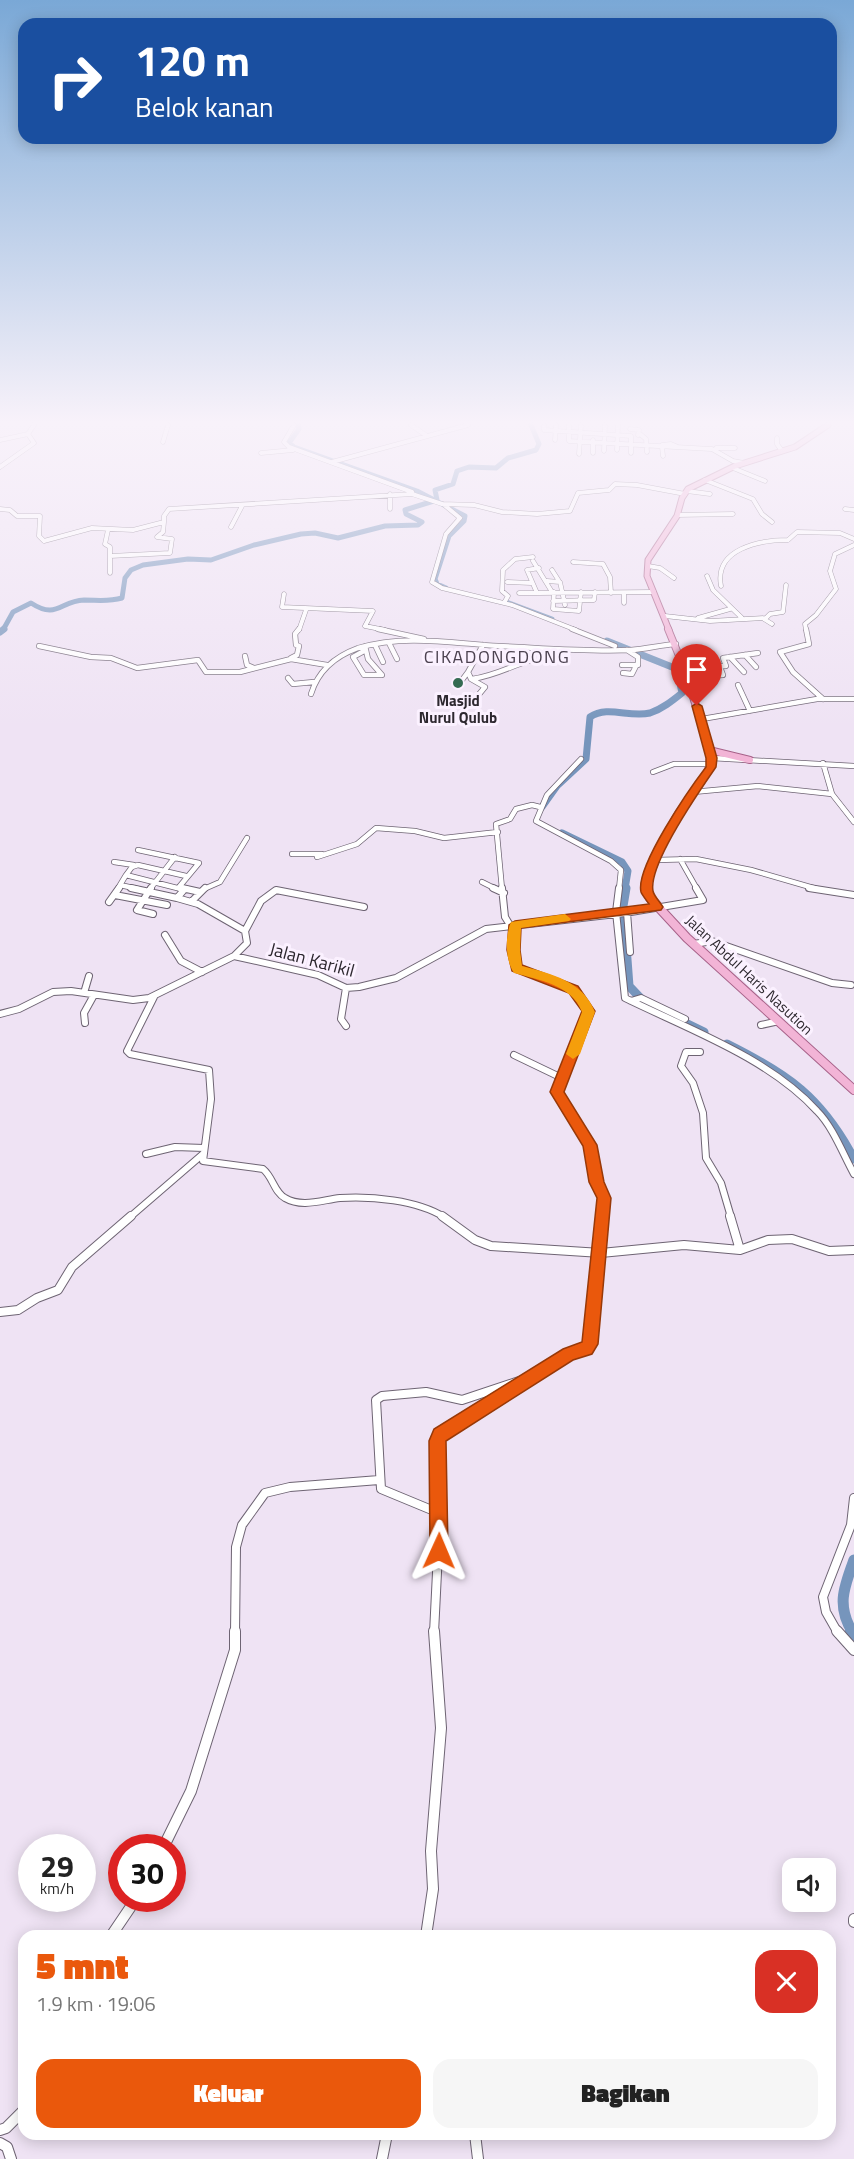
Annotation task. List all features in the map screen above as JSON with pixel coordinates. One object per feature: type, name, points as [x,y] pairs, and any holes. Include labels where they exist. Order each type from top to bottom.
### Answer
[{"type":"main road","points":[[669,526],[656,545],[648,566],[647,576],[676,644],[702,719],[711,761],[750,760]]},
{"type":"main road","points":[[709,750],[721,755],[750,760]]},
{"type":"main road","name":"Jalan Abdul Haris Nasution","points":[[711,761],[676,816],[656,860],[646,885],[650,898],[694,944],[854,1090]]},
{"type":"street","points":[[40,526],[39,536],[42,540],[92,528],[133,530],[149,526]]},
{"type":"street","points":[[110,556],[170,553],[172,539],[157,537],[164,532],[164,526]]},
{"type":"street","points":[[453,526],[446,534],[432,582],[442,588],[504,602],[626,649],[638,657],[632,674],[623,673]]},
{"type":"street","points":[[108,530],[105,544],[110,547],[110,573]]},
{"type":"street","points":[[721,586],[719,575],[727,557],[734,552],[770,540],[788,540],[797,532],[840,533],[854,539]]},
{"type":"street","points":[[823,699],[798,679],[795,670],[785,662],[780,652],[809,644],[804,626],[816,615],[836,588],[830,571],[835,554],[854,545]]},
{"type":"street","points":[[504,602],[508,596],[502,591],[504,585],[501,574],[515,559],[533,559],[553,592],[553,609],[579,611],[581,591]]},
{"type":"street","points":[[573,562],[603,564],[610,577],[611,593]]},
{"type":"street","points":[[648,566],[660,568],[674,578]]},
{"type":"street","points":[[496,568],[503,570]]},
{"type":"street","points":[[539,568],[528,570],[539,600]]},
{"type":"street","points":[[552,570],[564,591],[566,602],[564,610]]},
{"type":"street","points":[[707,576],[713,590],[730,609]]},
{"type":"street","points":[[547,581],[559,581]]},
{"type":"street","points":[[507,582],[531,583]]},
{"type":"street","points":[[764,619],[770,614],[783,612],[786,585]]},
{"type":"street","points":[[553,601],[593,600],[595,592]]},
{"type":"street","points":[[519,593],[654,592]]},
{"type":"street","points":[[624,593],[624,603]]},
{"type":"street","points":[[284,594],[281,607],[306,610],[373,611],[365,626],[424,639],[483,645],[626,649],[676,644]]},
{"type":"street","points":[[698,618],[736,609],[741,618]]},
{"type":"street","points":[[39,646],[91,657],[111,658],[137,668],[198,660],[208,672],[240,672],[297,655],[299,646],[296,645],[295,634],[298,633],[306,610]]},
{"type":"street","points":[[665,616],[714,621],[741,618],[764,619],[772,624]]},
{"type":"street","points":[[311,694],[314,682],[327,665],[348,652],[375,645],[424,639]]},
{"type":"street","points":[[389,643],[397,659]]},
{"type":"street","points":[[375,645],[383,662]]},
{"type":"street","points":[[462,680],[483,645]]},
{"type":"street","points":[[364,649],[375,669],[382,675],[364,675],[353,657],[364,649]]},
{"type":"street","points":[[726,666],[722,658],[758,653]]},
{"type":"street","points":[[695,655],[706,685]]},
{"type":"street","points":[[745,655],[756,667]]},
{"type":"street","points":[[245,656],[247,665],[254,668]]},
{"type":"street","points":[[730,657],[744,672]]},
{"type":"street","points":[[291,658],[327,665]]},
{"type":"street","points":[[471,679],[495,676],[506,668],[531,660]]},
{"type":"street","points":[[684,668],[720,668],[737,664]]},
{"type":"street","points":[[622,665],[636,666]]},
{"type":"street","points":[[703,676],[723,675],[720,668]]},
{"type":"street","points":[[468,672],[471,679],[485,687],[471,704]]},
{"type":"street","points":[[288,678],[293,684],[314,682]]},
{"type":"street","points":[[738,686],[750,711]]},
{"type":"street","points":[[702,719],[823,699],[854,699]]},
{"type":"street","points":[[581,759],[540,807],[536,819],[538,824],[611,861],[620,868],[616,912],[625,998],[637,999],[685,1019]]},
{"type":"street","points":[[750,760],[854,766]]},
{"type":"street","points":[[653,772],[674,764],[711,761]]},
{"type":"street","points":[[823,763],[832,794],[854,822]]},
{"type":"street","points":[[693,792],[758,786],[832,794]]},
{"type":"street","points":[[428,1930],[433,1889],[431,1851],[441,1728],[433,1638],[437,1606],[439,1513],[437,1441],[440,1435],[569,1354],[586,1349],[590,1344],[603,1194],[596,1182],[590,1145],[557,1094],[588,1008],[574,989],[517,968],[513,950],[512,925],[505,917],[497,848],[497,822],[510,819],[516,809],[534,805],[540,807]]},
{"type":"street","points":[[292,854],[320,856],[357,844],[376,828],[415,831],[443,838],[498,832]]},
{"type":"street","points":[[192,901],[206,887],[220,882],[247,838]]},
{"type":"street","points":[[138,850],[200,863],[186,876],[179,887]]},
{"type":"street","points":[[153,914],[137,911],[141,899],[175,857]]},
{"type":"street","name":"Jalan Karikil","points":[[234,956],[318,975],[346,988],[396,978],[480,931],[616,912],[626,913],[704,899],[680,859]]},
{"type":"street","points":[[656,860],[696,859],[751,870],[791,884],[854,895]]},
{"type":"street","points":[[114,862],[186,876]]},
{"type":"street","points":[[109,902],[116,895],[126,875],[135,866]]},
{"type":"street","points":[[126,875],[200,892]]},
{"type":"street","points":[[482,882],[504,893]]},
{"type":"street","points":[[119,885],[192,901],[245,931]]},
{"type":"street","points":[[177,898],[183,891],[179,887]]},
{"type":"street","points":[[0,1014],[27,1006],[54,992],[85,990],[94,995],[133,1000],[154,997],[202,972],[219,966],[234,956],[247,943],[245,931],[265,893],[276,890],[364,907]]},
{"type":"street","points":[[116,895],[167,905]]},
{"type":"street","points":[[626,913],[630,952]]},
{"type":"street","points":[[165,935],[181,961],[202,972]]},
{"type":"street","points":[[694,944],[712,941],[832,983],[851,985]]},
{"type":"street","points":[[85,990],[89,976]]},
{"type":"street","points":[[346,988],[341,1019],[346,1026]]},
{"type":"street","points":[[85,1023],[84,1013],[94,995]]},
{"type":"street","points":[[154,997],[127,1051],[130,1054],[209,1070],[211,1099],[203,1151],[206,1163],[263,1169],[268,1172],[278,1193],[296,1202],[351,1198],[427,1209],[453,1223],[483,1245],[599,1253],[684,1245],[740,1250],[768,1240],[792,1239],[829,1251],[854,1250]]},
{"type":"street","points":[[637,999],[785,1081],[819,1112],[854,1174]]},
{"type":"street","points":[[761,1025],[779,1020]]},
{"type":"street","points":[[700,1052],[685,1053],[681,1066],[693,1081],[700,1103],[706,1158],[721,1183],[740,1250]]},
{"type":"street","points":[[514,1055],[564,1078]]},
{"type":"street","points":[[146,1154],[175,1147],[203,1151]]},
{"type":"street","points":[[0,1312],[21,1309],[40,1297],[57,1292],[72,1267],[203,1151]]},
{"type":"street","points":[[439,1513],[381,1489],[375,1407],[378,1397],[426,1392],[462,1400],[537,1376]]},
{"type":"street","points":[[170,1834],[191,1791],[235,1650],[236,1547],[242,1526],[265,1493],[291,1487],[379,1480]]},
{"type":"street","points":[[854,1497],[851,1525],[823,1597],[824,1607],[837,1632],[854,1650]]},
{"type":"street","points":[[115,1930],[127,1912]]},
{"type":"street","points":[[0,2130],[6,2128],[18,2116]]},
{"type":"street","points":[[382,2159],[386,2140]]},
{"type":"street","points":[[476,2140],[478,2159]]},
{"type":"street","points":[[0,2143],[7,2147],[11,2159]]},
{"type":"waterway","points":[[3,630],[13,612],[31,603],[40,608],[53,610],[76,601],[122,598],[125,578],[131,570],[143,565],[188,559],[211,560],[254,545],[301,534],[315,533],[338,538],[393,526]]},
{"type":"waterway","points":[[446,588],[437,584],[435,579],[449,536],[459,526]]},
{"type":"waterway","points":[[506,602],[552,619]]},
{"type":"waterway","points":[[0,632],[3,630]]},
{"type":"waterway","points":[[542,807],[557,786],[586,759],[590,717],[604,712],[650,713],[663,707],[682,693],[677,669],[607,641]]},
{"type":"waterway","points":[[562,833],[622,862],[628,871],[625,889]]},
{"type":"waterway","points":[[626,888],[623,906],[629,986],[645,1003]]},
{"type":"waterway","points":[[671,1016],[704,1032]]},
{"type":"waterway","points":[[727,1044],[768,1066],[801,1090],[829,1119],[854,1159]]},
{"type":"waterway","points":[[854,1560],[847,1579],[843,1605],[854,1635]]},
{"type":"slow traffic","points":[[565,919],[515,925],[513,950],[515,965],[518,969],[545,976],[574,989],[585,1001],[589,1012],[573,1054]]},
{"type":"place","name":"Masjid Nurul Qulub","points":[[458,683]]},
{"type":"district","name":"CIKADONGDONG","points":[[497,657]]},
{"type":"route","points":[[439,1551],[437,1441],[440,1435],[569,1354],[586,1349],[590,1344],[604,1198],[596,1182],[593,1152],[590,1145],[561,1102],[557,1092],[589,1011],[585,1001],[574,989],[545,976],[523,972],[517,968],[513,950],[515,925],[617,912],[625,913],[657,907],[647,892],[646,885],[649,876],[676,816],[711,767],[711,758],[697,706]]}]
